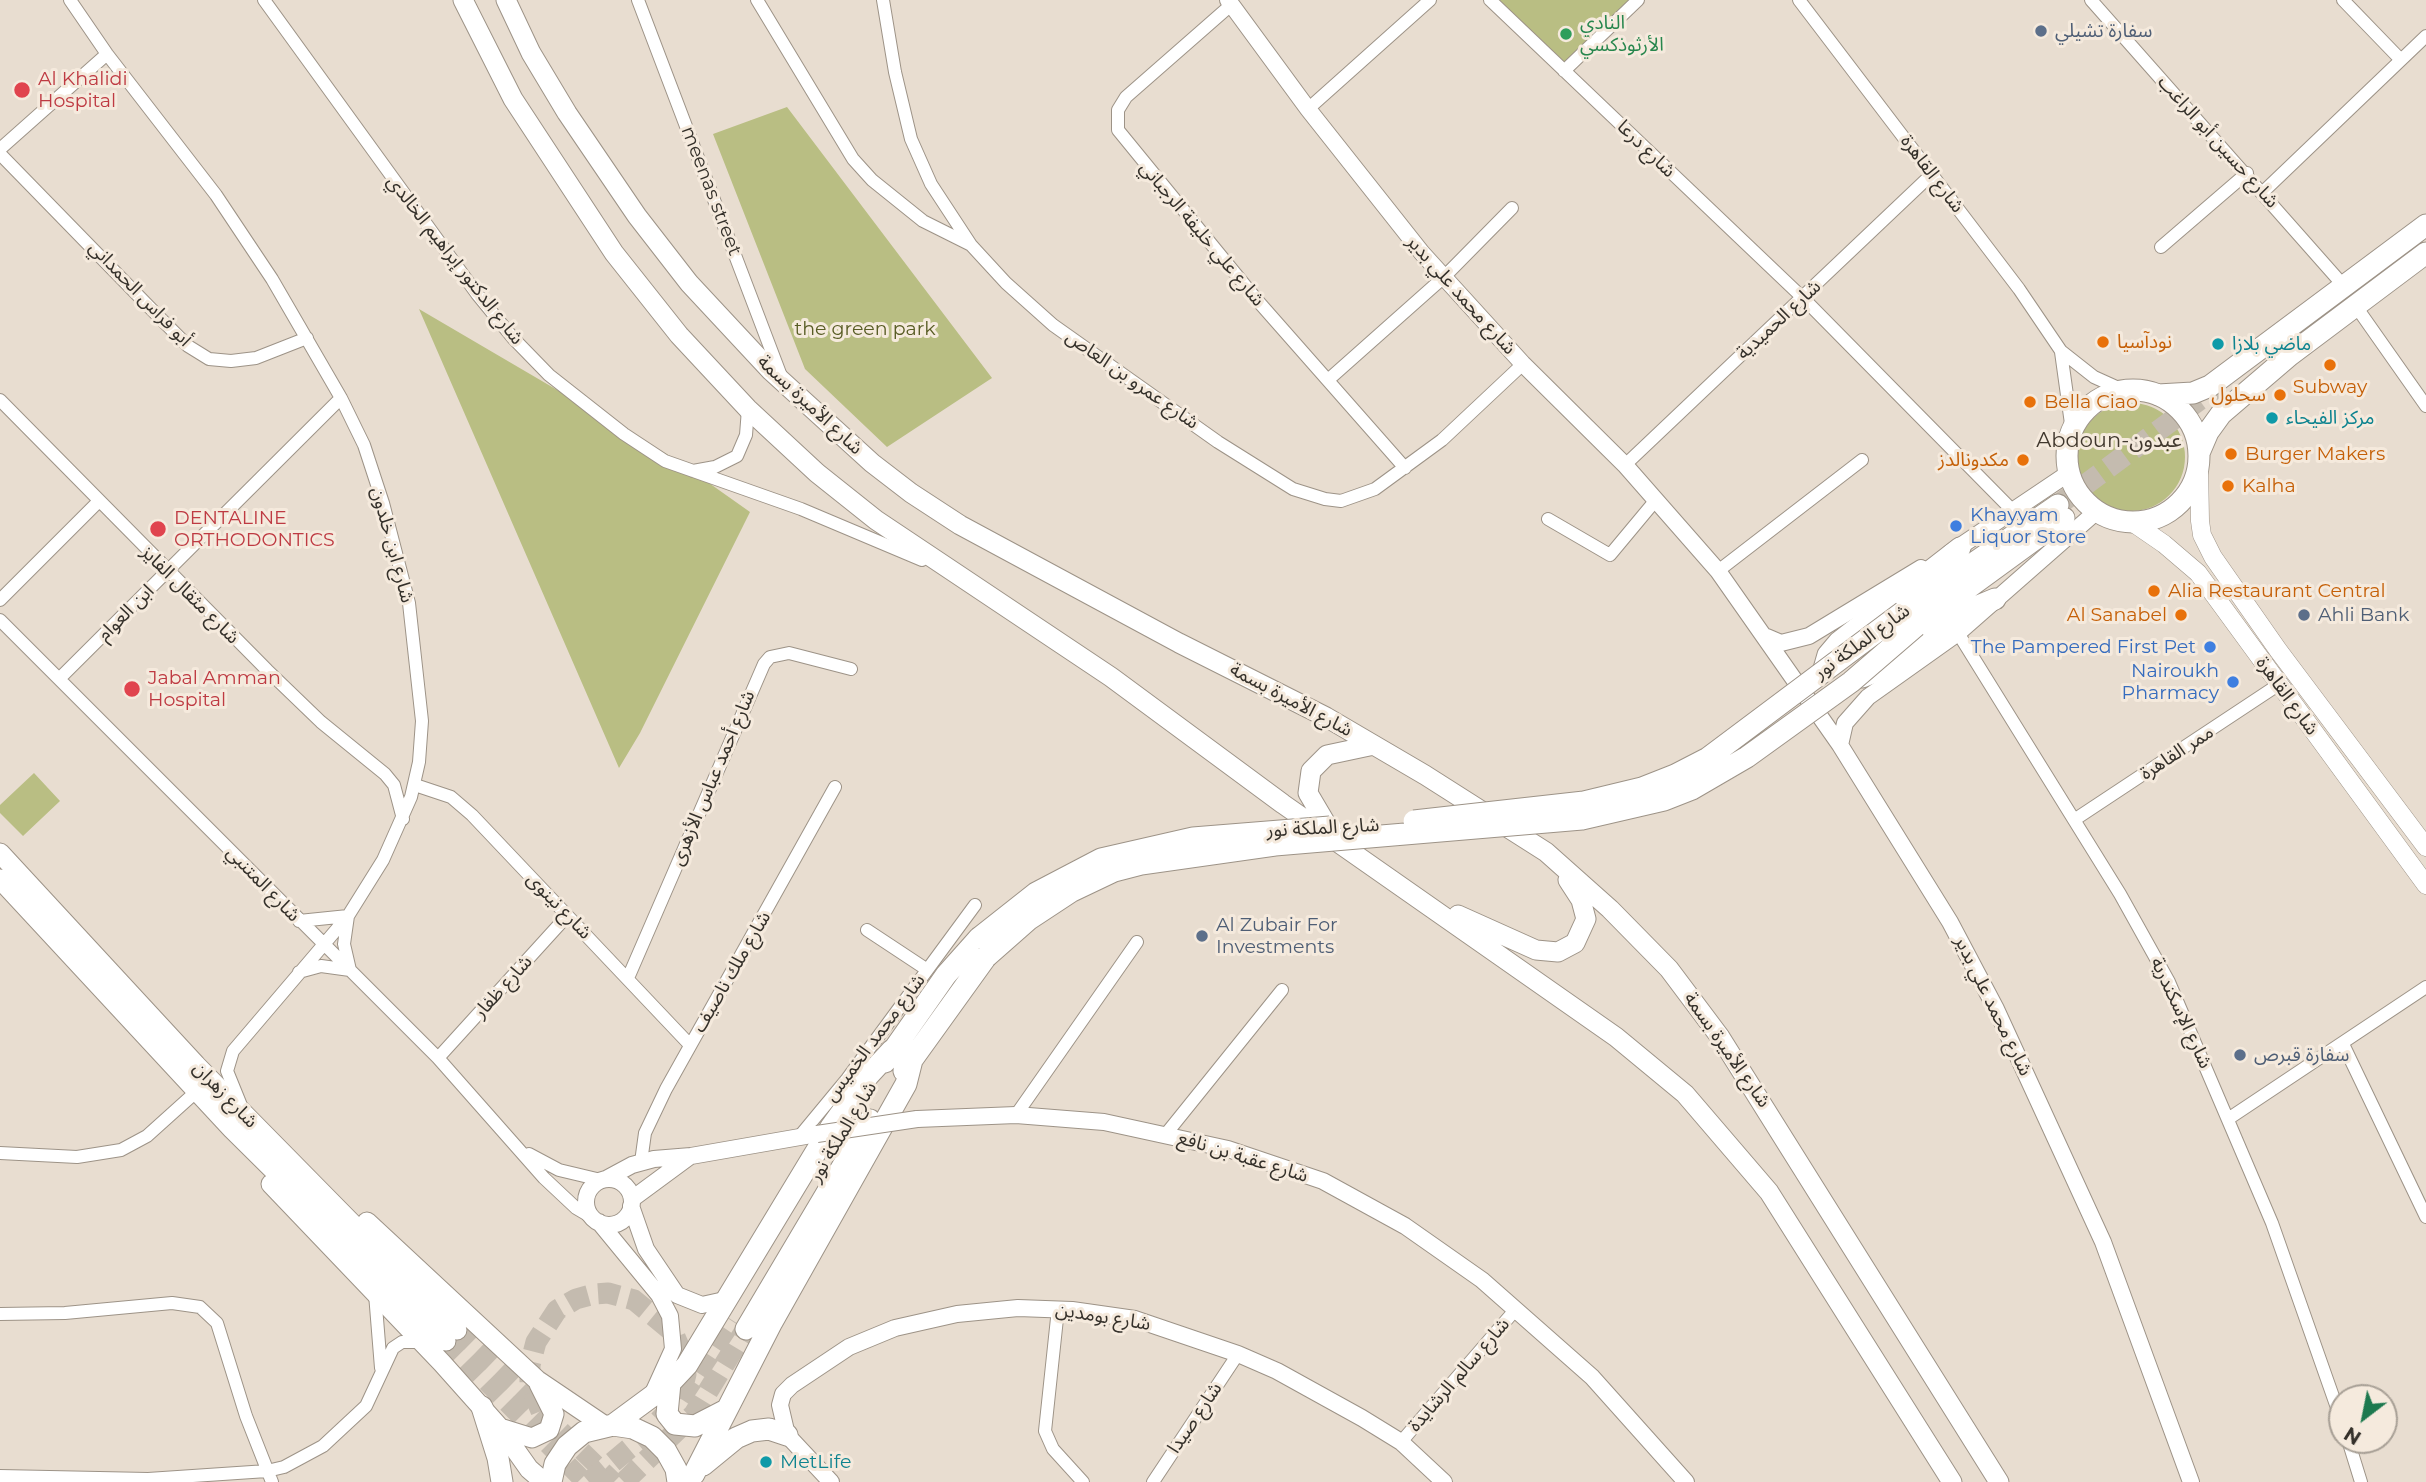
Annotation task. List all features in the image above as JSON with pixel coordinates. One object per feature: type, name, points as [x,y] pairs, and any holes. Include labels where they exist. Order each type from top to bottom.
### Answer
[{"type":"highway","points":[[2426,225],[2210,386],[2193,393],[2158,395],[2125,391],[2093,404],[2072,431],[2067,452],[2069,473],[2084,501],[2097,511],[2132,522],[2151,520],[2169,512],[2183,500],[2193,483],[2208,432],[2221,414],[2290,355],[2426,253]]},
{"type":"highway","points":[[2158,395],[2174,405],[2187,418],[2195,435],[2199,459]]},
{"type":"highway","name":"شارع الملكة نور","points":[[736,1316],[912,1060],[982,947],[1013,909],[1058,878],[1101,859],[1128,851],[1204,836],[1380,825],[1584,802],[1642,789],[1708,758],[1824,669],[1910,619],[2062,510]]},
{"type":"highway","points":[[1824,669],[1828,655],[1839,642],[1960,548]]},
{"type":"highway","points":[[1850,682],[1879,670],[1961,623],[1995,599]]},
{"type":"highway","name":"شارع الملكة نور","points":[[736,1316],[831,1127],[868,1076],[892,1050],[946,975],[982,947],[1072,891],[1114,871],[1141,864],[1275,845],[1582,819],[1664,800],[1704,783],[1747,757],[1850,682],[1910,619]]},
{"type":"highway","points":[[692,1475],[772,1322],[906,1084],[912,1060]]},
{"type":"highway","points":[[551,1482],[555,1464],[567,1446],[584,1432],[609,1425],[651,1398],[670,1383],[697,1352],[736,1316]]},
{"type":"highway","points":[[670,1383],[667,1414],[675,1424],[695,1426],[726,1410]]},
{"type":"highway","points":[[482,1407],[496,1450],[502,1482]]},
{"type":"highway","points":[[609,1425],[633,1428],[652,1437],[666,1451],[676,1469],[678,1482]]},
{"type":"highway","points":[[692,1475],[752,1431],[769,1429],[787,1435]]},
{"type":"main road","points":[[463,0],[507,90],[614,253],[679,335],[748,409],[846,498],[955,574],[1057,639],[1616,1037],[1685,1094],[1716,1127],[1793,1228],[1952,1482]]},
{"type":"main road","name":"شارع الأميرة بسمة","points":[[506,0],[552,90],[637,216],[689,282],[784,383],[873,463],[934,509],[1081,591],[1374,745],[1546,852],[1628,926],[1696,1003],[1769,1111],[1999,1482]]},
{"type":"main road","name":"شارع القاهرة","points":[[2199,459],[2200,521],[2207,547],[2278,650],[2426,847]]},
{"type":"main road","name":"شارع القاهرة","points":[[2132,522],[2198,573],[2426,885]]},
{"type":"main road","points":[[2183,559],[2184,548],[2189,541],[2201,541],[2207,547]]},
{"type":"main road","points":[[1334,838],[1308,793],[1308,778],[1314,765],[1327,755],[1374,745]]},
{"type":"main road","points":[[1407,889],[1536,950],[1558,952],[1574,943],[1586,919],[1576,891],[1546,852]]},
{"type":"main road","name":"شارع زهران","points":[[0,853],[239,1122],[452,1336],[278,1149],[239,1122],[197,1091],[0,879]]},
{"type":"main road","points":[[239,1122],[254,1166],[482,1407],[529,1469],[544,1482]]},
{"type":"main road","points":[[278,1149],[323,1182],[537,1380],[609,1425]]},
{"type":"main road","points":[[500,1428],[532,1438],[549,1430],[554,1413],[537,1380]]},
{"type":"street","name":"شارع ابن خلدون","points":[[70,0],[107,54],[216,195],[341,397],[364,445],[383,503],[409,603],[422,721],[415,785],[403,819],[383,860],[348,916],[241,1040],[228,1061],[228,1077],[239,1122]]},
{"type":"street","name":"شارع الدكتور إبراهيم الخالدي","points":[[264,0],[417,213],[513,338],[549,375],[624,434],[659,457],[801,509],[955,574]]},
{"type":"street","name":"meenas street","points":[[638,0],[784,383]]},
{"type":"street","points":[[757,0],[853,159],[872,180],[923,221],[971,245]]},
{"type":"street","name":"شارع عمرو بن العاص","points":[[883,0],[895,72],[911,139],[931,184],[971,245],[1006,284],[1053,325],[1218,442],[1293,489],[1325,499],[1355,498],[1375,489],[1442,440],[1523,364]]},
{"type":"street","points":[[1308,110],[1430,0]]},
{"type":"street","name":"شارع درعا","points":[[1490,0],[1803,298],[2014,512]]},
{"type":"street","points":[[1564,71],[1638,0]]},
{"type":"street","name":"شارع القاهرة","points":[[1799,0],[1932,174],[2061,351],[2094,377],[2125,391]]},
{"type":"street","points":[[2343,0],[2401,60]]},
{"type":"street","name":"شارع حسين أبو الراغب","points":[[2095,1],[2343,285]]},
{"type":"street","name":"شارع محمد علي بدير","points":[[1230,2],[1308,110],[1444,277],[1523,364],[1625,465],[1718,571],[1840,745],[1950,922],[1996,1009],[2103,1242],[2191,1482]]},
{"type":"street","name":"شارع علي خليفة الرجباني","points":[[1230,2],[1126,97],[1118,110],[1118,130],[1257,300],[1405,468]]},
{"type":"street","points":[[2263,192],[2426,36]]},
{"type":"street","points":[[0,151],[107,54]]},
{"type":"street","name":"أبو فراس الحمداني","points":[[0,151],[188,346],[209,359],[231,361],[256,358],[306,338]]},
{"type":"street","points":[[2161,247],[2247,173]]},
{"type":"street","name":"شارع الحميدية","points":[[1625,465],[1932,174]]},
{"type":"street","points":[[1328,380],[1444,277],[1512,208]]},
{"type":"street","points":[[2355,304],[2426,406]]},
{"type":"street","name":"شارع القاهرة","points":[[2061,351],[2072,431]]},
{"type":"street","name":"ابن العوام","points":[[60,679],[341,397]]},
{"type":"street","name":"شارع مثقال الفايز","points":[[0,400],[167,572],[321,722],[385,774],[394,785],[403,819]]},
{"type":"street","points":[[692,471],[715,467],[737,456],[746,435],[748,409]]},
{"type":"street","points":[[1718,571],[1862,460]]},
{"type":"street","name":"شارع الملكة نور","points":[[1766,638],[1781,643],[1809,636],[1923,566],[1960,548],[2069,473]]},
{"type":"street","points":[[1548,519],[1610,555],[1655,501]]},
{"type":"street","points":[[0,600],[98,502]]},
{"type":"street","points":[[1995,599],[2097,511]]},
{"type":"street","name":"شارع المتنبي","points":[[0,620],[323,946],[438,1058],[523,1150],[536,1169],[564,1197],[596,1220],[659,1295],[670,1316],[674,1338],[671,1357],[651,1398]]},
{"type":"street","points":[[1840,745],[1844,723],[1860,704],[1961,623]]},
{"type":"street","name":"شارع الإسكندرية","points":[[1961,623],[2169,982],[2272,1223],[2329,1384]]},
{"type":"street","name":"شارع أحمد عباس الأزهرى","points":[[628,978],[764,664],[770,657],[789,653],[851,669]]},
{"type":"street","name":"ممر القاهرة","points":[[2074,820],[2278,685]]},
{"type":"street","name":"شارع نينوى","points":[[415,785],[461,804],[690,1045]]},
{"type":"street","name":"شارع ملك ناصيف","points":[[641,1162],[642,1146],[650,1120],[835,787]]},
{"type":"street","name":"شارع محمد الخميس","points":[[799,1137],[847,1080],[975,905]]},
{"type":"street","points":[[298,972],[321,966],[349,970],[344,944],[348,916],[299,921]]},
{"type":"street","name":"شارع ظفار","points":[[438,1058],[567,916]]},
{"type":"street","points":[[867,930],[926,969]]},
{"type":"street","points":[[1016,1115],[1138,943]]},
{"type":"street","points":[[2228,1119],[2426,987]]},
{"type":"street","points":[[1166,1134],[1282,990]]},
{"type":"street","points":[[2343,1044],[2426,1217]]},
{"type":"street","points":[[0,1153],[77,1157],[121,1150],[147,1136],[197,1091]]},
{"type":"street","name":"شارع عقبة بن نافع","points":[[604,1180],[641,1162],[817,1134],[917,1119],[1016,1115],[1085,1119],[1166,1134],[1282,1165],[1367,1202],[1452,1258],[1516,1309],[1592,1377],[1686,1482]]},
{"type":"street","name":"شارع المتنبي","points":[[523,1150],[559,1170],[604,1180]]},
{"type":"street","name":"شارع عقبة بن نافع","points":[[631,1203],[691,1156]]},
{"type":"street","points":[[631,1203],[619,1222],[596,1220],[587,1207],[587,1194],[604,1180],[623,1184],[631,1203],[646,1249],[677,1295],[736,1316]]},
{"type":"street","points":[[375,1294],[381,1369]]},
{"type":"street","points":[[0,1314],[65,1313],[172,1303],[200,1307],[217,1323],[269,1477]]},
{"type":"street","points":[[1058,1309],[1045,1431],[1053,1449],[1083,1482]]},
{"type":"street","name":"شارع بومدين","points":[[787,1435],[780,1405],[787,1390],[814,1369],[871,1337],[895,1328],[957,1314],[987,1310],[1058,1309],[1147,1322],[1238,1354],[1312,1389],[1401,1442],[1444,1482]]},
{"type":"street","name":"شارع سالم الرشايدة","points":[[1401,1442],[1516,1309]]},
{"type":"street","points":[[0,1476],[119,1480],[269,1477],[298,1461],[341,1431],[366,1406],[381,1369],[398,1343],[422,1342]]},
{"type":"street","name":"شارع صيدا","points":[[1153,1482],[1238,1354]]},
{"type":"street","points":[[787,1435],[831,1482]]},
{"type":"street","points":[[2352,1454],[2361,1482]]},
{"type":"green space","name":"النادي الأرثوذكسي","points":[[1497,0],[1635,0],[1565,67]]},
{"type":"green space","name":"the green park","points":[[787,107],[992,378],[887,447],[805,369],[713,134]]},
{"type":"green space","points":[[419,309],[675,459],[750,512],[640,733],[619,768]]},
{"type":"green space","points":[[2131,403],[2161,412],[2169,419],[2176,427],[2185,457],[2176,487],[2169,495],[2161,502],[2131,511],[2101,502],[2093,495],[2086,487],[2077,457],[2086,427],[2093,419],[2101,412]]},
{"type":"green space","points":[[34,773],[60,801],[23,836],[0,813],[0,805]]},
{"type":"tunnel","points":[[2058,505],[2217,387]]},
{"type":"tunnel","points":[[541,1411],[530,1385],[530,1365],[536,1342],[557,1310],[576,1299],[594,1294],[608,1293],[634,1300],[673,1332],[684,1358],[686,1374],[680,1399]]},
{"type":"tunnel","points":[[589,1482],[644,1436],[680,1399],[732,1320]]},
{"type":"tunnel","points":[[624,1482],[694,1414],[746,1329]]},
{"type":"tunnel","points":[[457,1330],[614,1482]]},
{"type":"tunnel","points":[[446,1341],[585,1482]]},
{"type":"place","name":"سفارة تشيلي","points":[[2041,31]]},
{"type":"place","name":"النادي الأرثوذكسي","points":[[1566,34]]},
{"type":"place","name":"Al Khalidi Hospital","points":[[22,90]]},
{"type":"place","name":"نودآسيا","points":[[2103,342]]},
{"type":"place","name":"ماضي بلازا","points":[[2218,344]]},
{"type":"place","name":"Subway","points":[[2330,365]]},
{"type":"place","name":"سحلول","points":[[2280,395]]},
{"type":"place","name":"Bella Ciao","points":[[2030,402]]},
{"type":"place","name":"مركز الفيحاء","points":[[2272,418]]},
{"type":"place","name":"Burger Makers","points":[[2231,454]]},
{"type":"place","name":"مكدونالدز","points":[[2023,460]]},
{"type":"place","name":"Kalha","points":[[2228,486]]},
{"type":"place","name":"Khayyam Liquor Store","points":[[1956,526]]},
{"type":"place","name":"DENTALINE ORTHODONTICS","points":[[158,529]]},
{"type":"place","name":"Alia Restaurant Central","points":[[2154,591]]},
{"type":"place","name":"Al Sanabel","points":[[2181,615]]},
{"type":"place","name":"Ahli Bank","points":[[2304,615]]},
{"type":"place","name":"The Pampered First Pet","points":[[2210,647]]},
{"type":"place","name":"Nairoukh Pharmacy","points":[[2233,682]]},
{"type":"place","name":"Jabal Amman Hospital","points":[[132,689]]},
{"type":"place","name":"Al Zubair For Investments","points":[[1202,936]]},
{"type":"place","name":"سفارة قبرص","points":[[2240,1055]]},
{"type":"place","name":"MetLife","points":[[766,1462]]},
{"type":"district","name":"Abdoun-عبدون","points":[[2109,441]]}]
